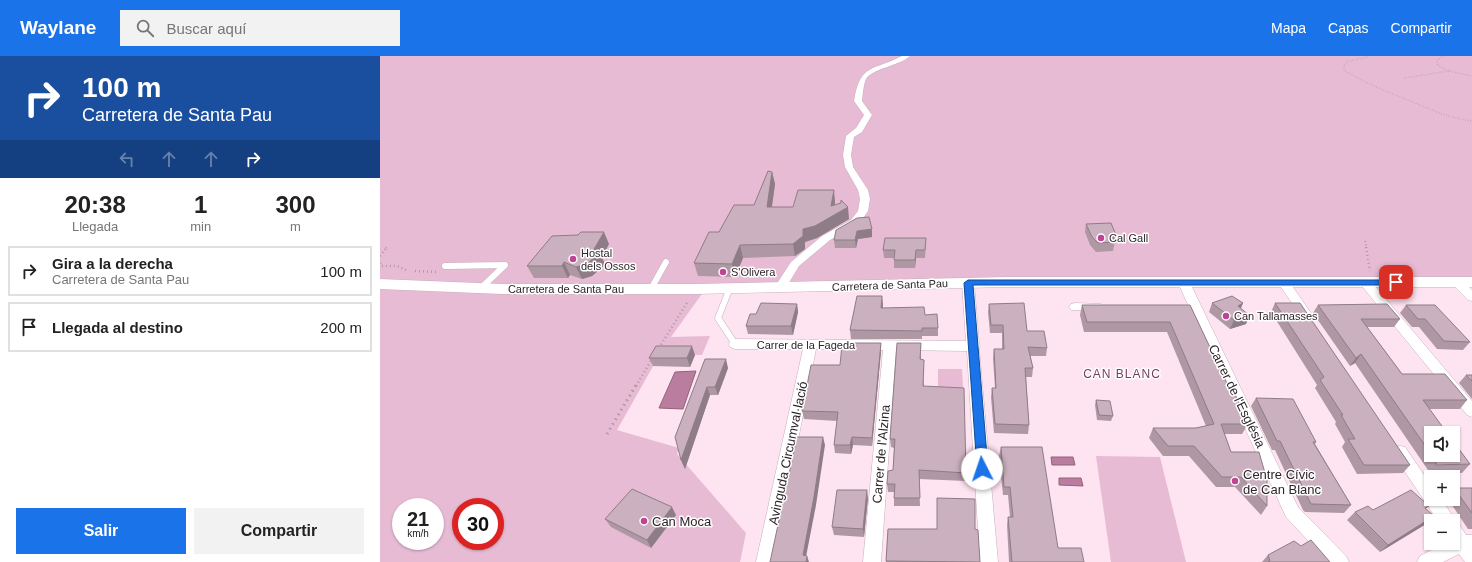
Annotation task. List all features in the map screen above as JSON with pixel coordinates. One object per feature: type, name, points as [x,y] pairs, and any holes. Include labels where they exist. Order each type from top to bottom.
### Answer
[{"type":"main road","name":"Carretera de Santa Pau","points":[[380,284],[481,288],[695,289],[968,283],[1464,282]]},
{"type":"street","points":[[780,288],[795,264],[826,238],[855,222],[863,211],[865,200],[864,195],[849,168],[847,155],[850,136],[859,130],[868,115],[858,101],[860,86],[864,77],[872,70],[892,64],[906,56]]},
{"type":"street","points":[[1365,282],[1472,411]]},
{"type":"street","points":[[1464,282],[1472,297]]},
{"type":"street","points":[[968,283],[974,346],[989,562]]},
{"type":"street","name":"Carrer de l'Església","points":[[1184,283],[1292,512],[1340,562]]},
{"type":"street","points":[[1284,283],[1315,328]]},
{"type":"street","points":[[1178,306],[1194,306]]},
{"type":"street","points":[[1075,307],[1107,307]]},
{"type":"street","name":"Carrer de la Fageda","points":[[735,344],[974,346]]},
{"type":"street","name":"Avinguda Circumval·lació","points":[[765,562],[810,345]]},
{"type":"street","name":"Carrer de l'Alzina","points":[[872,562],[890,345]]},
{"type":"street","points":[[1391,439],[1424,488]]},
{"type":"street","points":[[1426,562],[1462,539],[1472,558]]},
{"type":"lane","points":[[651,289],[666,262]]},
{"type":"lane","points":[[445,266],[505,266],[481,288]]},
{"type":"lane","points":[[730,288],[718,318],[735,344]]},
{"type":"path","points":[[1367,56],[1365,58],[1348,61],[1344,65],[1344,70],[1351,75],[1425,109],[1454,118],[1472,121]]},
{"type":"path","points":[[1444,56],[1437,60],[1438,66],[1449,71],[1472,76]]},
{"type":"path","points":[[1404,78],[1449,71]]},
{"type":"path","points":[[1364,241],[1370,268],[1370,273],[1365,282]]},
{"type":"path","points":[[380,256],[388,246]]},
{"type":"path","points":[[380,263],[381,266],[397,266],[408,272]]},
{"type":"path","points":[[607,434],[695,289]]},
{"type":"shaded area","points":[[380,56],[1472,56],[1472,282],[709,284],[671,337],[710,336],[702,355],[660,354],[617,430],[679,448],[677,454],[746,533],[740,562],[380,562]]},
{"type":"shaded area","points":[[938,369],[962,369],[963,388],[938,387]]},
{"type":"shaded area","points":[[696,371],[683,409],[659,408],[675,372]]},
{"type":"shaded area","points":[[1096,456],[1160,457],[1186,562],[1111,562]]},
{"type":"shaded area","points":[[1051,457],[1073,457],[1075,465],[1052,465]]},
{"type":"shaded area","points":[[1059,478],[1081,478],[1083,486],[1059,485]]},
{"type":"building","points":[[768,171],[772,172],[767,207],[793,207],[798,190],[834,190],[831,206],[841,203],[841,200],[848,207],[815,226],[803,229],[803,236],[793,244],[740,245],[732,264],[694,263],[709,232],[719,232],[734,205],[754,205]]},
{"type":"building","points":[[869,217],[872,229],[857,231],[855,240],[834,240],[836,230],[857,218]]},
{"type":"building","points":[[1111,223],[1116,235],[1112,236],[1115,242],[1098,243],[1092,237],[1086,224]]},
{"type":"building","points":[[581,232],[604,232],[593,251],[599,253],[587,264],[576,267],[564,262],[562,266],[527,266],[552,236],[578,235]]},
{"type":"building","points":[[885,238],[926,238],[925,250],[916,250],[915,260],[894,260],[895,250],[883,250]]},
{"type":"building","points":[[857,296],[882,296],[881,308],[924,307],[925,315],[937,314],[938,328],[922,328],[922,331],[850,330]]},
{"type":"building","points":[[1232,296],[1243,303],[1238,306],[1250,316],[1234,320],[1212,303]]},
{"type":"building","points":[[761,303],[797,304],[791,326],[746,326],[750,314],[756,314]]},
{"type":"building","points":[[1024,303],[1027,331],[1044,331],[1047,348],[1028,347],[1033,368],[1025,368],[1029,425],[995,424],[992,388],[996,388],[994,349],[1004,349],[1003,325],[991,325],[989,304]]},
{"type":"building","points":[[1275,303],[1300,303],[1410,465],[1364,465],[1348,439],[1355,439],[1341,415],[1343,415],[1320,380],[1324,377]]},
{"type":"building","points":[[1387,304],[1400,319],[1361,319],[1402,374],[1445,374],[1467,400],[1423,400],[1442,426],[1424,426],[1424,444],[1361,354],[1356,358],[1318,305]]},
{"type":"building","points":[[1082,305],[1190,305],[1233,396],[1236,396],[1248,424],[1221,424],[1231,452],[1259,452],[1267,480],[1267,506],[1241,477],[1222,477],[1194,446],[1168,446],[1153,428],[1196,428],[1214,424],[1170,322],[1087,322]]},
{"type":"building","points":[[1406,305],[1435,305],[1470,342],[1444,341],[1425,319],[1418,319]]},
{"type":"building","points":[[848,343],[881,343],[872,438],[852,437],[850,445],[834,445],[838,412],[802,411],[811,365],[840,365],[842,345],[847,345]]},
{"type":"building","points":[[897,343],[921,343],[920,359],[924,360],[923,386],[964,388],[966,473],[919,470],[920,498],[894,498],[895,484],[887,484],[888,471],[893,470],[895,439],[890,439]]},
{"type":"building","points":[[656,346],[692,346],[687,358],[649,358]]},
{"type":"building","points":[[705,359],[726,359],[715,387],[707,387],[681,460],[675,437]]},
{"type":"building","points":[[1466,375],[1472,375],[1472,381]]},
{"type":"building","points":[[1256,398],[1293,399],[1316,442],[1313,442],[1351,505],[1311,504],[1280,441],[1277,441]]},
{"type":"building","points":[[1096,400],[1110,401],[1113,416],[1099,415]]},
{"type":"building","points":[[797,437],[823,437],[803,555],[807,556],[806,562],[770,562]]},
{"type":"building","points":[[1001,447],[1042,447],[1058,548],[1081,548],[1084,562],[1012,562],[1008,517],[1013,517],[1010,487],[1004,487]]},
{"type":"building","points":[[1460,450],[1470,464],[1436,465],[1436,462],[1460,462]]},
{"type":"building","points":[[1460,488],[1472,488],[1472,513],[1460,496]]},
{"type":"building","name":"Can Moca","points":[[632,489],[672,507],[647,540],[605,519]]},
{"type":"building","points":[[837,490],[867,490],[863,529],[832,527]]},
{"type":"building","points":[[1411,490],[1424,502],[1424,506],[1429,506],[1425,508],[1432,514],[1424,514],[1424,522],[1388,545],[1355,512],[1368,506],[1373,510]]},
{"type":"building","points":[[937,498],[975,499],[975,529],[978,530],[980,562],[886,561],[888,529],[937,529]]},
{"type":"building","points":[[1311,540],[1330,562],[1268,562],[1270,561],[1268,555],[1294,541],[1301,546]]},
{"type":"place","name":"Cal Gall","points":[[1101,238]]},
{"type":"place","name":"Hostal dels Ossos","points":[[573,259]]},
{"type":"place","name":"S'Olivera","points":[[723,272]]},
{"type":"place","name":"Can Tallamasses","points":[[1226,316]]},
{"type":"place","name":"Centre Cívic de Can Blanc","points":[[1235,481]]},
{"type":"place","name":"Can Moca","points":[[644,521]]},
{"type":"district","name":"CAN BLANC","points":[[1122,374]]},
{"type":"route","points":[[982,469],[974,346],[968,283],[1396,282]]}]
